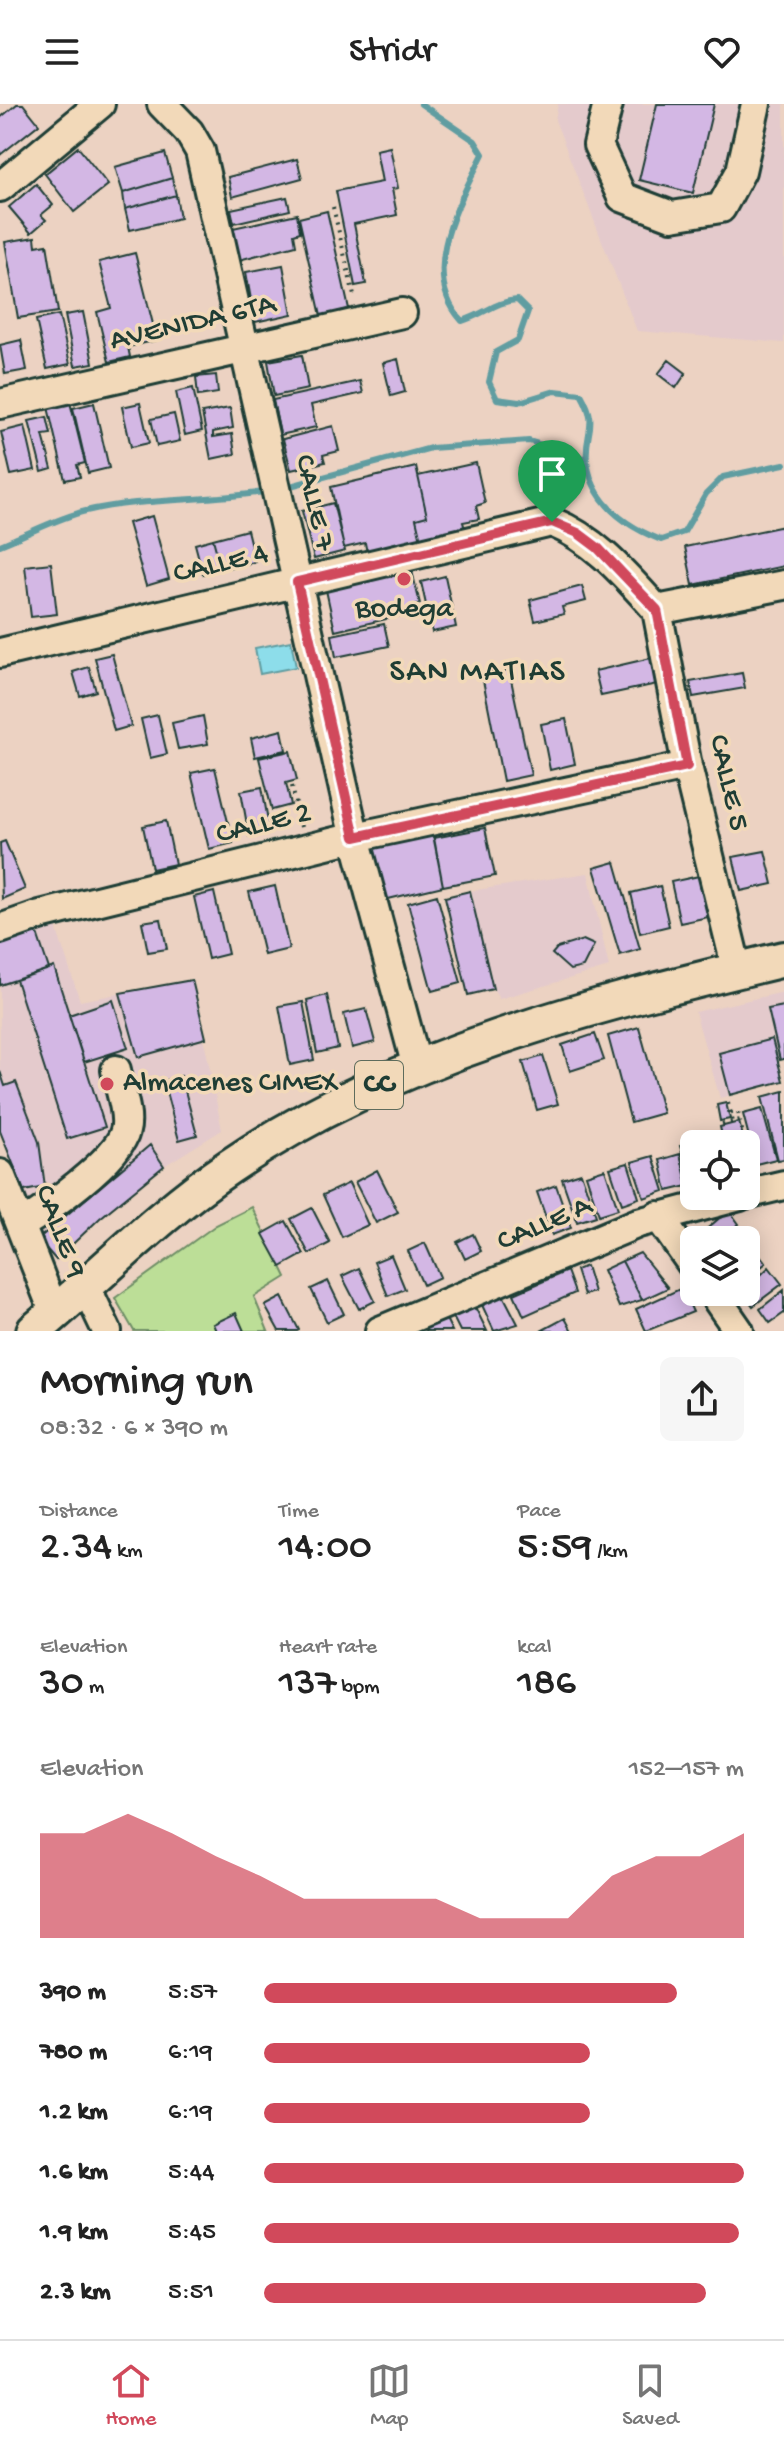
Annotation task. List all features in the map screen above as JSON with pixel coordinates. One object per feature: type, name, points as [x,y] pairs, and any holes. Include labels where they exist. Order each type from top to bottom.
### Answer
[{"type":"main road","name":"CC","points":[[44,1322],[150,1230],[229,1167],[301,1124],[417,1067],[528,1025],[784,959]]},
{"type":"street","points":[[0,187],[100,104]]},
{"type":"street","name":"CALLE 7","points":[[162,104],[189,132],[200,151],[355,837],[417,1067]]},
{"type":"street","points":[[608,104],[598,145],[622,197],[672,216],[721,208],[741,171],[756,104]]},
{"type":"street","name":"AVENIDA 6TA","points":[[0,404],[402,313]]},
{"type":"street","name":"CALLE 4","points":[[0,653],[552,522],[578,533],[598,548],[657,610]]},
{"type":"street","points":[[657,610],[784,585]]},
{"type":"street","name":"CALLE 5","points":[[657,610],[687,766],[737,970]]},
{"type":"street","name":"CALLE 2","points":[[0,929],[40,915],[355,837],[687,766]]},
{"type":"street","points":[[21,1225],[46,1209],[120,1142],[126,1122],[116,1070]]},
{"type":"street","name":"CALLE 9","points":[[0,1174],[21,1225],[44,1322]]},
{"type":"street","points":[[760,1191],[784,1185]]},
{"type":"street","name":"CALLE A","points":[[390,1329],[658,1216],[683,1210]]},
{"type":"street","points":[[658,1216],[680,1247]]},
{"type":"street","points":[[86,1287],[107,1331]]},
{"type":"street","points":[[722,1306],[739,1331]]},
{"type":"path","points":[[333,207],[359,322]]},
{"type":"path","points":[[292,786],[305,849]]},
{"type":"path","points":[[728,1103],[733,1122]]},
{"type":"path","points":[[731,1113],[738,1112],[742,1130]]},
{"type":"path","points":[[722,1124],[740,1120]]},
{"type":"shaded area","points":[[558,104],[784,104],[784,343],[637,331],[555,120]]},
{"type":"shaded area","points":[[588,873],[609,967],[499,999],[493,989],[470,891]]},
{"type":"shaded area","name":"Almacenes CIMEX","points":[[54,921],[80,1001],[192,980],[222,1130],[164,1166],[100,1218],[56,1260],[38,1239],[0,1131],[0,938]]},
{"type":"shaded area","points":[[784,992],[784,1059],[778,1061],[783,1081],[720,1098],[695,1012]]},
{"type":"green space","points":[[252,1207],[286,1277],[254,1297],[268,1331],[134,1331],[115,1298],[216,1225]]},
{"type":"water","points":[[291,641],[296,667],[260,674],[255,648]]},
{"type":"building","points":[[17,104],[23,104],[39,124],[0,155],[0,118]]},
{"type":"building","points":[[657,104],[714,104],[693,193],[639,180]]},
{"type":"building","points":[[78,147],[108,185],[74,212],[45,174]]},
{"type":"building","points":[[390,147],[398,188],[392,189],[397,215],[354,224],[366,284],[355,286],[336,191],[382,182],[376,150]]},
{"type":"building","points":[[165,153],[172,178],[123,193],[115,167]]},
{"type":"building","points":[[297,159],[302,178],[232,197],[228,177]]},
{"type":"building","points":[[172,178],[176,195],[125,209],[123,193]]},
{"type":"building","points":[[36,184],[53,205],[41,215],[46,220],[31,233],[9,207]]},
{"type":"building","points":[[176,195],[180,218],[130,230],[125,209]]},
{"type":"building","points":[[287,197],[290,210],[234,223],[231,209]]},
{"type":"building","points":[[327,211],[349,309],[321,316],[299,218]]},
{"type":"building","points":[[297,214],[300,232],[294,234],[296,245],[239,260],[233,228]]},
{"type":"building","points":[[35,237],[36,246],[47,244],[58,312],[18,318],[5,242]]},
{"type":"building","points":[[135,253],[157,340],[128,347],[130,357],[109,362],[97,312],[111,308],[99,262]]},
{"type":"building","points":[[283,265],[292,314],[255,322],[246,272]]},
{"type":"building","points":[[83,312],[93,363],[75,366],[65,315]]},
{"type":"building","points":[[59,315],[70,364],[47,369],[36,320]]},
{"type":"building","points":[[21,340],[27,370],[5,374],[0,345]]},
{"type":"building","points":[[302,355],[308,389],[274,396],[268,361]]},
{"type":"building","points":[[398,359],[405,392],[391,396],[383,363]]},
{"type":"building","points":[[669,360],[686,373],[676,388],[658,374]]},
{"type":"building","points":[[216,375],[218,393],[198,396],[196,377]]},
{"type":"building","points":[[360,381],[363,393],[311,405],[316,427],[280,435],[273,400]]},
{"type":"building","points":[[193,388],[202,431],[185,435],[176,392]]},
{"type":"building","points":[[70,402],[85,463],[77,465],[80,477],[65,480],[48,407]]},
{"type":"building","points":[[94,403],[109,468],[88,473],[73,408]]},
{"type":"building","points":[[140,403],[149,443],[131,447],[122,407]]},
{"type":"building","points":[[230,408],[233,428],[213,432],[213,437],[232,434],[235,454],[211,459],[202,413]]},
{"type":"building","points":[[174,414],[180,441],[157,446],[151,419]]},
{"type":"building","points":[[47,417],[51,434],[43,435],[52,469],[42,472],[29,421]]},
{"type":"building","points":[[25,426],[35,470],[11,475],[1,432]]},
{"type":"building","points":[[333,426],[339,451],[323,455],[325,462],[291,470],[283,439]]},
{"type":"building","points":[[476,463],[485,503],[476,506],[479,519],[463,522],[465,529],[421,540],[416,519],[427,516],[418,476]]},
{"type":"building","points":[[416,467],[427,516],[416,519],[421,540],[367,553],[365,543],[344,548],[331,487]]},
{"type":"building","points":[[333,503],[345,551],[314,559],[302,511]]},
{"type":"building","points":[[152,516],[169,579],[146,586],[128,523]]},
{"type":"building","points":[[784,526],[784,566],[693,585],[685,547]]},
{"type":"building","points":[[247,530],[255,562],[221,569],[213,539]]},
{"type":"building","points":[[213,539],[221,569],[203,574],[195,544]]},
{"type":"building","points":[[51,563],[57,614],[31,617],[25,566]]},
{"type":"building","points":[[412,571],[420,604],[415,605],[416,612],[335,631],[326,590]]},
{"type":"building","points":[[445,576],[456,627],[432,632],[421,582]]},
{"type":"building","points":[[582,586],[586,601],[562,607],[564,614],[535,621],[530,600]]},
{"type":"building","points":[[384,624],[389,646],[336,657],[332,635]]},
{"type":"building","points":[[112,654],[131,726],[114,731],[95,658]]},
{"type":"building","points":[[651,658],[657,684],[601,696],[595,671]]},
{"type":"building","points":[[89,667],[96,691],[80,696],[73,672]]},
{"type":"building","points":[[509,670],[531,775],[503,781],[482,675]]},
{"type":"building","points":[[742,673],[745,688],[693,697],[690,682]]},
{"type":"building","points":[[158,715],[167,754],[150,758],[141,719]]},
{"type":"building","points":[[203,716],[208,744],[178,749],[172,723]]},
{"type":"building","points":[[566,719],[575,764],[550,770],[541,724]]},
{"type":"building","points":[[282,730],[286,750],[255,757],[251,738]]},
{"type":"building","points":[[290,751],[297,780],[286,783],[291,805],[272,810],[259,758]]},
{"type":"building","points":[[215,768],[233,843],[209,849],[191,773]]},
{"type":"building","points":[[262,787],[270,832],[249,836],[241,791]]},
{"type":"building","points":[[166,821],[175,864],[152,869],[143,826]]},
{"type":"building","points":[[485,828],[495,876],[443,886],[434,838]]},
{"type":"building","points":[[432,830],[443,886],[384,900],[370,845]]},
{"type":"building","points":[[5,841],[25,889],[2,899],[0,843]]},
{"type":"building","points":[[765,851],[773,884],[741,891],[733,857]]},
{"type":"building","points":[[615,862],[640,949],[620,955],[594,868]]},
{"type":"building","points":[[699,876],[708,917],[680,923],[671,882]]},
{"type":"building","points":[[275,886],[289,949],[264,955],[249,892]]},
{"type":"building","points":[[660,886],[669,926],[640,933],[631,893]]},
{"type":"building","points":[[470,891],[493,989],[468,995],[445,897]]},
{"type":"building","points":[[214,892],[228,954],[208,959],[194,897]]},
{"type":"building","points":[[437,895],[461,983],[432,991],[408,903]]},
{"type":"building","points":[[161,919],[167,949],[148,952],[142,922]]},
{"type":"building","points":[[35,927],[49,969],[0,985],[0,938]]},
{"type":"building","points":[[583,940],[594,945],[583,967],[570,970],[552,954],[557,948]]},
{"type":"building","points":[[54,967],[105,1127],[67,1139],[16,980]]},
{"type":"building","points":[[192,980],[206,1038],[138,1057],[120,993]]},
{"type":"building","points":[[327,995],[338,1048],[317,1053],[307,1000]]},
{"type":"building","points":[[113,1000],[128,1048],[84,1062],[69,1015]]},
{"type":"building","points":[[303,1002],[314,1060],[290,1065],[279,1006]]},
{"type":"building","points":[[784,1006],[784,1059],[780,1060],[768,1009]]},
{"type":"building","points":[[366,1009],[375,1042],[352,1048],[344,1014]]},
{"type":"building","points":[[639,1027],[663,1113],[631,1122],[608,1036]]},
{"type":"building","points":[[595,1034],[604,1060],[570,1071],[562,1045]]},
{"type":"building","points":[[772,1039],[783,1081],[730,1095],[719,1053]]},
{"type":"building","points":[[543,1056],[558,1104],[537,1110],[523,1062]]},
{"type":"building","points":[[0,1071],[5,1086],[16,1082],[39,1142],[45,1187],[24,1191],[0,1131]]},
{"type":"building","points":[[181,1076],[197,1135],[179,1140],[163,1081]]},
{"type":"building","points":[[784,1091],[784,1159],[778,1160],[762,1097]]},
{"type":"building","points":[[726,1103],[730,1119],[720,1121],[717,1105]]},
{"type":"building","points":[[762,1109],[776,1159],[760,1163],[760,1130],[747,1130],[743,1114]]},
{"type":"building","points":[[739,1122],[741,1130],[721,1130],[720,1127]]},
{"type":"building","points":[[150,1145],[164,1166],[100,1218],[56,1260],[38,1239]]},
{"type":"building","points":[[680,1154],[680,1188],[667,1191],[660,1160]]},
{"type":"building","points":[[653,1156],[664,1191],[644,1198],[632,1162]]},
{"type":"building","points":[[628,1163],[639,1198],[622,1204],[610,1168]]},
{"type":"building","points":[[605,1169],[618,1209],[599,1215],[586,1175]]},
{"type":"building","points":[[377,1170],[398,1212],[376,1223],[355,1182]]},
{"type":"building","points":[[581,1173],[596,1216],[577,1222],[562,1179]]},
{"type":"building","points":[[349,1183],[368,1225],[342,1237],[323,1195]]},
{"type":"building","points":[[556,1185],[571,1228],[552,1235],[537,1192]]},
{"type":"building","points":[[312,1208],[330,1243],[309,1254],[291,1219]]},
{"type":"building","points":[[729,1210],[739,1224],[737,1226],[710,1226]]},
{"type":"building","points":[[286,1221],[304,1254],[281,1267],[263,1234]]},
{"type":"building","points":[[473,1234],[481,1251],[465,1259],[457,1242]]},
{"type":"building","points":[[425,1243],[440,1277],[423,1285],[408,1251]]},
{"type":"building","points":[[640,1253],[668,1288],[642,1300],[622,1261]]},
{"type":"building","points":[[391,1255],[405,1289],[388,1296],[374,1262]]},
{"type":"building","points":[[622,1261],[642,1300],[619,1307],[603,1270]]},
{"type":"building","points":[[586,1266],[594,1292],[584,1295],[576,1270]]},
{"type":"building","points":[[769,1267],[782,1284],[760,1301],[760,1276]]},
{"type":"building","points":[[359,1268],[375,1301],[359,1309],[342,1276]]},
{"type":"building","points":[[567,1271],[575,1293],[524,1316],[514,1294]]},
{"type":"building","points":[[328,1281],[344,1314],[327,1322],[311,1289]]},
{"type":"building","points":[[680,1289],[680,1306],[690,1306],[693,1312],[646,1331],[636,1309]]},
{"type":"building","points":[[784,1290],[784,1313],[770,1323],[760,1309]]},
{"type":"building","points":[[503,1295],[518,1324],[494,1331],[482,1305]]},
{"type":"building","points":[[282,1297],[297,1331],[279,1331],[265,1306]]},
{"type":"building","points":[[475,1307],[487,1331],[460,1331],[453,1317]]},
{"type":"building","points":[[236,1313],[244,1331],[216,1331],[213,1324]]},
{"type":"building","points":[[445,1317],[452,1331],[426,1331],[424,1327]]},
{"type":"building","points":[[565,1318],[572,1331],[541,1331]]},
{"type":"waterway","points":[[421,104],[475,141],[483,154],[463,194],[447,238],[443,282],[449,302],[462,321],[509,301],[517,300],[528,311],[518,340],[496,352],[489,382],[497,399],[519,402],[555,391],[581,394],[590,414],[587,461],[596,489],[623,520],[661,540],[684,532],[706,494],[723,477],[784,464]]},
{"type":"waterway","points":[[283,488],[431,448],[529,441],[587,459]]},
{"type":"waterway","points":[[0,545],[86,511],[269,491]]},
{"type":"place","name":"Bodega","points":[[404,579]]},
{"type":"place","name":"Almacenes CIMEX","points":[[107,1084]]},
{"type":"district","name":"SAN MATIAS","points":[[478,673]]},
{"type":"route","points":[[552,522],[578,533],[598,548],[657,610],[687,766],[355,837],[297,582],[552,522]]}]
